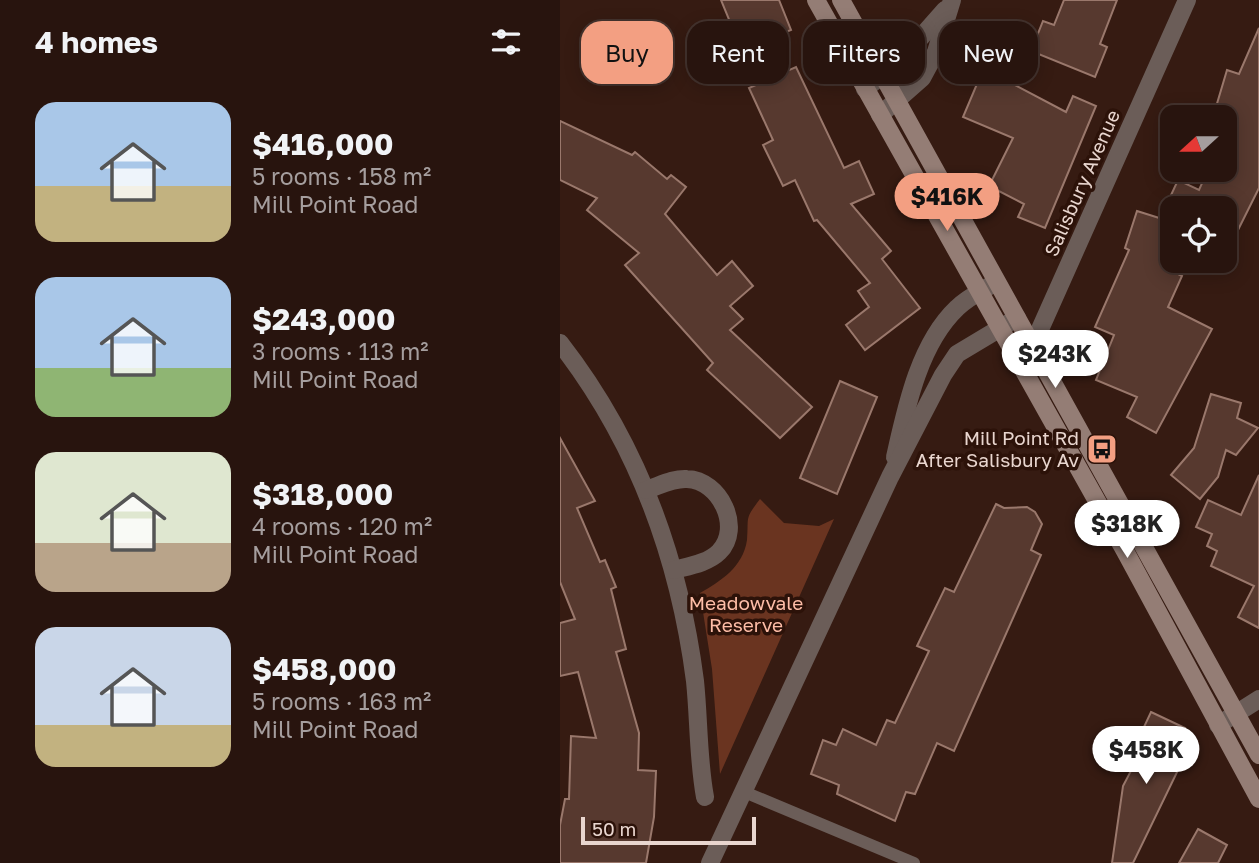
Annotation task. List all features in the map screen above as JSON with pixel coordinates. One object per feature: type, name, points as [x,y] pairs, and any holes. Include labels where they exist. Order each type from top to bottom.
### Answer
[{"type":"main road","points":[[816,0],[1125,551],[1259,799]]},
{"type":"main road","points":[[841,0],[853,21]]},
{"type":"main road","points":[[887,84],[1236,714],[1257,745]]},
{"type":"street","name":"Salisbury Avenue","points":[[1033,345],[1187,0]]},
{"type":"street","points":[[925,35],[951,1]]},
{"type":"street","points":[[880,115],[922,78],[936,52],[951,1]]},
{"type":"street","points":[[865,89],[872,84]]},
{"type":"street","points":[[890,477],[904,414],[922,363],[940,328],[957,308],[997,281]]},
{"type":"street","points":[[710,863],[890,477],[943,375],[957,354],[1017,318]]},
{"type":"street","points":[[560,344],[611,417],[646,490],[674,570],[695,683],[705,797]]},
{"type":"street","points":[[646,490],[674,480],[697,481],[711,490],[724,506],[730,525],[728,536],[718,553],[700,563],[674,570]]},
{"type":"street","points":[[1218,725],[1259,699]]},
{"type":"street","points":[[1234,753],[1257,745]]},
{"type":"lane","points":[[742,791],[914,863]]},
{"type":"green space","name":"Meadowvale Reserve","points":[[760,499],[784,523],[819,526],[834,519],[720,774],[712,669],[700,593],[723,578],[741,558],[747,540],[748,518]]},
{"type":"building","points":[[721,0],[779,0],[787,21],[730,21]]},
{"type":"building","points":[[1064,0],[1117,0],[1100,44],[1107,47],[1095,77],[1038,54],[1038,34],[1043,21],[1054,25]]},
{"type":"building","points":[[1259,28],[1259,188],[1237,232],[1237,196],[1171,196],[1177,182],[1199,190],[1203,182],[1237,182],[1237,105],[1217,105],[1227,70],[1239,74]]},
{"type":"building","points":[[796,67],[844,168],[859,161],[874,194],[851,204],[891,251],[882,259],[920,308],[865,350],[846,325],[869,307],[858,291],[870,283],[817,220],[814,221],[795,180],[783,186],[763,145],[773,140],[749,88],[756,85],[789,84],[789,70]]},
{"type":"building","points":[[977,84],[1013,84],[1066,112],[1073,96],[1096,106],[1045,228],[1018,217],[1024,204],[989,186],[1013,138],[963,117]]},
{"type":"building","points":[[560,121],[632,155],[635,152],[667,179],[671,175],[686,187],[665,214],[717,275],[732,261],[753,286],[730,306],[743,319],[730,330],[812,407],[780,438],[707,370],[713,363],[625,265],[639,253],[587,210],[597,198],[560,180]]},
{"type":"building","points":[[1137,211],[1160,218],[1160,273],[1176,273],[1182,276],[1168,307],[1212,329],[1156,433],[1127,417],[1137,397],[1096,380],[1114,335],[1095,327],[1129,250],[1125,248]]},
{"type":"building","points":[[840,381],[877,397],[837,494],[800,478]]},
{"type":"building","points":[[1211,394],[1241,403],[1237,418],[1258,428],[1236,455],[1226,450],[1218,477],[1200,499],[1171,475],[1194,448]]},
{"type":"building","points":[[560,438],[595,501],[577,508],[600,562],[605,560],[616,587],[611,589],[626,649],[616,652],[639,733],[638,770],[656,771],[654,817],[646,863],[560,863],[560,825],[565,799],[569,799],[571,736],[596,738],[578,672],[560,676],[560,623],[575,619],[560,582]]},
{"type":"building","points":[[1259,475],[1259,628],[1238,617],[1254,586],[1211,566],[1217,551],[1207,546],[1212,534],[1196,527],[1208,500],[1241,515]]},
{"type":"building","points":[[996,504],[1004,508],[1027,507],[1035,512],[1042,524],[1031,550],[1041,555],[954,751],[937,743],[915,794],[906,792],[895,821],[837,794],[839,785],[811,774],[823,740],[836,745],[843,729],[876,745],[887,720],[895,723],[929,651],[917,646],[945,588],[954,592]]},
{"type":"building","points":[[1151,712],[1185,728],[1169,761],[1180,766],[1133,863],[1112,863],[1123,786],[1133,767],[1136,744]]},
{"type":"building","points":[[1198,829],[1227,845],[1218,863],[1179,863]]},
{"type":"place","name":"Mill Point Rd After Salisbury Av","points":[[1102,449]]}]
